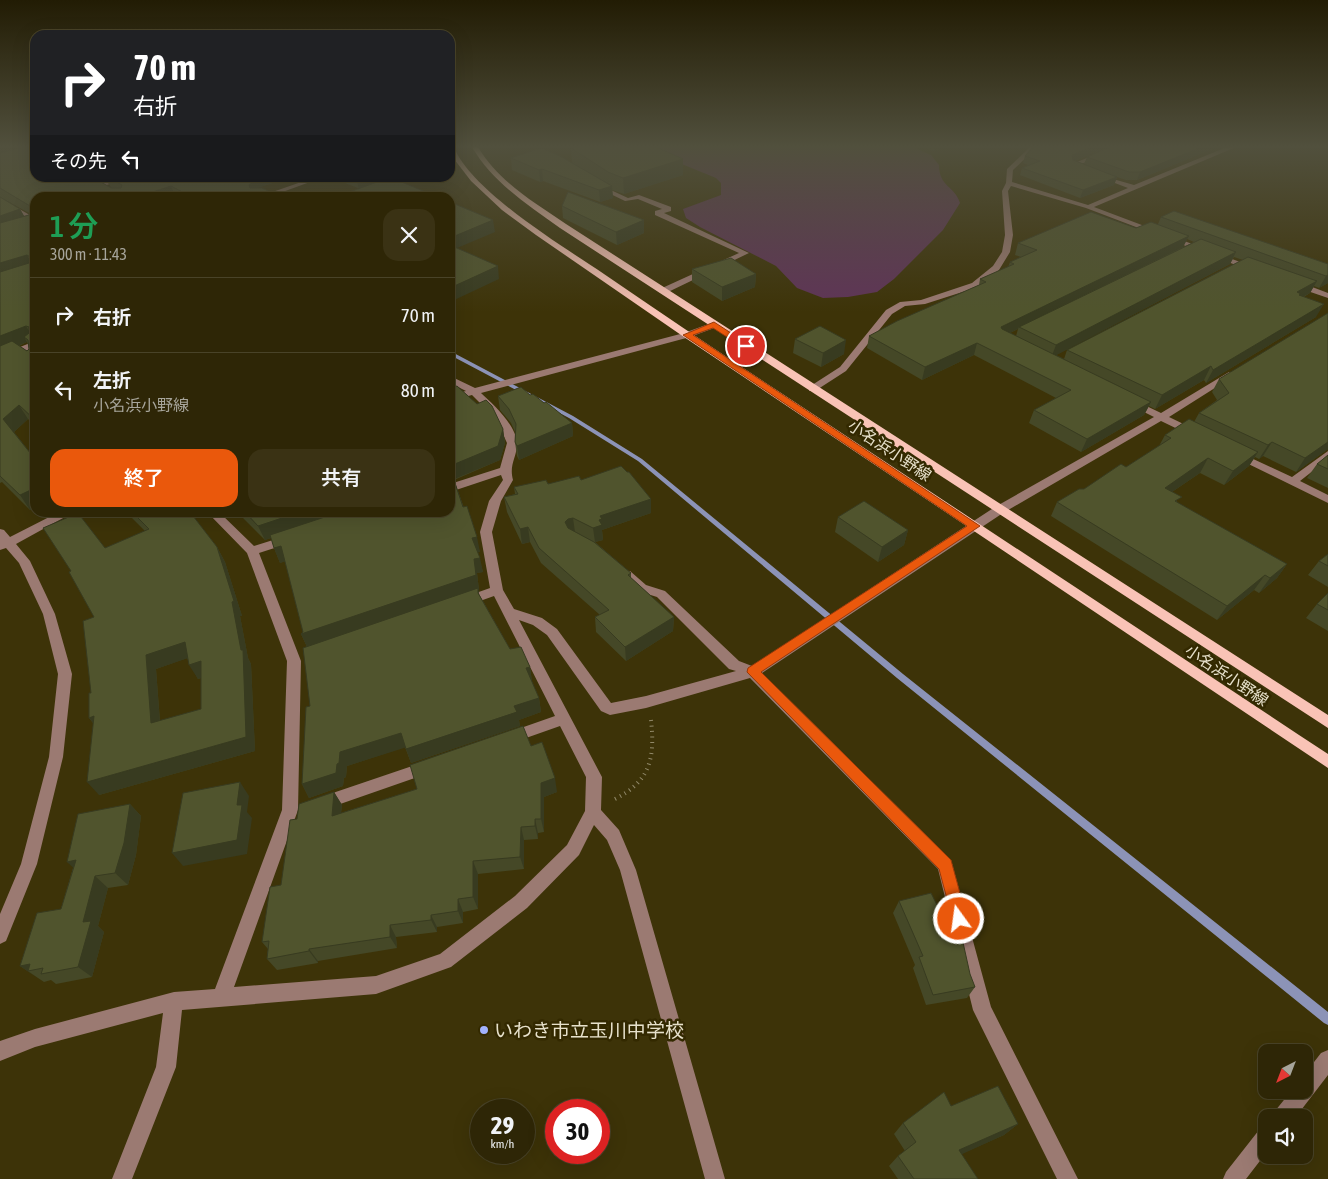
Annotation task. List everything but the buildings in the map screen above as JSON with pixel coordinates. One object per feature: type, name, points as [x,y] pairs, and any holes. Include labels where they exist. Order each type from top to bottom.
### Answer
[{"type":"main road","name":"小名浜小野線","points":[[498,202],[687,335],[1328,762]]},
{"type":"main road","name":"小名浜小野線","points":[[530,202],[563,226],[812,389],[1328,722]]},
{"type":"street","points":[[3,202],[30,219]]},
{"type":"street","points":[[651,202],[668,209],[658,213],[745,253],[663,290]]},
{"type":"street","points":[[812,389],[843,370],[889,312],[904,304],[922,302],[975,285],[996,268],[1006,252],[1010,235],[1007,202]]},
{"type":"street","points":[[1072,202],[1190,249],[1259,270]]},
{"type":"street","points":[[1088,207],[1100,202]]},
{"type":"street","points":[[26,226],[30,224]]},
{"type":"street","points":[[1234,269],[1242,264]]},
{"type":"street","points":[[1285,280],[1328,296]]},
{"type":"street","points":[[455,397],[687,335],[714,325]]},
{"type":"street","points":[[0,358],[25,352],[30,348]]},
{"type":"street","points":[[508,613],[534,619],[548,628],[606,707],[610,709],[646,702],[753,672],[998,510],[1161,417],[1244,366]]},
{"type":"street","points":[[0,1051],[35,1038],[174,1001],[376,985],[445,961],[521,902],[573,850],[593,810],[594,777],[497,590],[486,532],[495,502],[508,480],[505,470],[512,443],[501,418],[475,392],[455,381]]},
{"type":"street","points":[[1128,401],[1205,439]]},
{"type":"street","points":[[1231,452],[1328,500]]},
{"type":"street","points":[[1292,482],[1328,454]]},
{"type":"street","points":[[455,486],[505,470]]},
{"type":"street","points":[[0,935],[29,864],[54,767],[65,674],[49,614],[24,561],[3,540],[57,517]]},
{"type":"street","points":[[217,517],[252,551],[298,659],[288,815],[221,998]]},
{"type":"street","points":[[252,551],[298,536]]},
{"type":"street","points":[[614,564],[642,588],[661,594],[734,665],[753,672],[945,865],[982,1010],[1068,1179]]},
{"type":"street","points":[[450,606],[497,590]]},
{"type":"street","points":[[499,741],[564,719]]},
{"type":"street","points":[[288,815],[444,760]]},
{"type":"street","points":[[593,810],[613,836],[628,870],[715,1179]]},
{"type":"street","points":[[122,1179],[166,1067],[174,1001]]},
{"type":"street","points":[[1289,1109],[1328,1060]]},
{"type":"street","points":[[1232,1179],[1258,1147]]},
{"type":"path","points":[[593,810],[626,795],[642,781],[650,764],[654,742],[646,702]]},
{"type":"shaded area","points":[[702,202],[960,203],[943,230],[894,279],[877,292],[848,297],[823,298],[797,288],[776,266],[700,227],[686,218],[683,209]]},
{"type":"waterway","points":[[455,356],[571,417],[640,460],[900,676],[1328,1019]]},
{"type":"place","name":"いわき市立玉川中学校","points":[[484,1030]]},
{"type":"route","points":[[746,346],[714,325],[687,335],[975,526],[753,672],[945,865],[959,919]]}]
